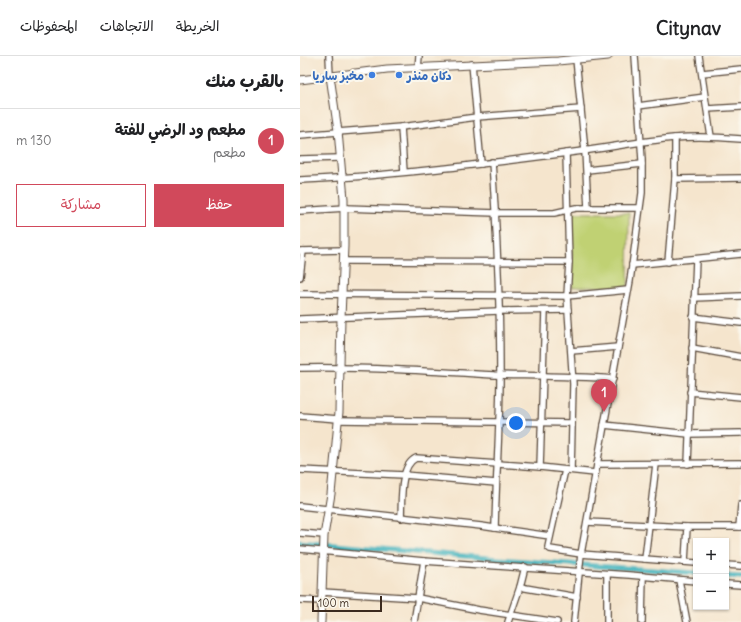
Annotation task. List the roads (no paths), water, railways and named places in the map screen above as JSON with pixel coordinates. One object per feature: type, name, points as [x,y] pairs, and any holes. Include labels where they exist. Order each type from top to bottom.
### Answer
[{"type":"street","points":[[321,622],[324,536],[334,472],[338,420],[340,318],[344,261],[345,208],[329,56]]},
{"type":"street","points":[[418,68],[419,56]]},
{"type":"street","points":[[300,80],[387,70],[472,64],[510,59],[576,59],[608,56]]},
{"type":"street","points":[[574,622],[581,554],[613,379],[632,266],[642,193],[641,143],[635,56]]},
{"type":"street","points":[[699,56],[711,137]]},
{"type":"street","points":[[576,59],[587,170],[588,208]]},
{"type":"street","points":[[472,64],[481,164]]},
{"type":"street","points":[[702,73],[741,69]]},
{"type":"street","points":[[638,106],[705,97]]},
{"type":"street","points":[[707,109],[741,107]]},
{"type":"street","points":[[300,134],[401,127],[477,117],[581,109]]},
{"type":"street","points":[[401,127],[404,172]]},
{"type":"street","points":[[300,180],[342,178],[481,164],[675,138],[711,137],[741,139]]},
{"type":"street","points":[[668,262],[675,179],[675,138]]},
{"type":"street","points":[[566,153],[569,262],[567,296],[573,376],[572,423],[568,470],[548,547],[550,549],[581,554],[693,563]]},
{"type":"street","points":[[300,159],[340,158]]},
{"type":"street","points":[[492,162],[498,262],[500,375],[495,528]]},
{"type":"street","points":[[587,170],[642,164]]},
{"type":"street","points":[[675,179],[741,178]]},
{"type":"street","points":[[300,211],[345,208],[496,213],[554,213],[588,208],[639,208]]},
{"type":"street","points":[[300,277],[302,251],[344,250]]},
{"type":"street","points":[[632,266],[741,254]]},
{"type":"street","points":[[688,464],[696,259]]},
{"type":"street","points":[[344,261],[569,262]]},
{"type":"street","points":[[300,294],[567,296],[628,290]]},
{"type":"street","points":[[694,298],[741,296]]},
{"type":"street","points":[[300,319],[499,311],[568,310]]},
{"type":"street","points":[[540,467],[545,311]]},
{"type":"street","points":[[693,317],[741,323]]},
{"type":"street","points":[[571,351],[618,348]]},
{"type":"street","points":[[692,348],[741,357]]},
{"type":"street","points":[[300,368],[340,367],[500,375],[573,376],[613,379]]},
{"type":"street","points":[[690,392],[741,397]]},
{"type":"street","points":[[300,416],[338,420],[572,423]]},
{"type":"street","points":[[604,425],[689,434],[741,433]]},
{"type":"street","points":[[401,518],[404,475],[413,460],[416,458],[540,467],[595,473]]},
{"type":"street","points":[[597,464],[741,463]]},
{"type":"street","points":[[646,559],[656,464]]},
{"type":"street","points":[[300,470],[404,475],[496,483]]},
{"type":"street","points":[[300,506],[495,528],[550,536]]},
{"type":"street","points":[[587,522],[649,526],[740,527],[741,506]]},
{"type":"street","points":[[685,562],[687,527]]},
{"type":"street","points":[[300,533],[324,536]]},
{"type":"street","points":[[300,549],[323,550],[424,561],[525,567],[693,581]]},
{"type":"street","points":[[414,622],[424,561]]},
{"type":"street","points":[[729,565],[741,566]]},
{"type":"street","points":[[508,622],[525,567]]},
{"type":"street","points":[[607,574],[607,622]]},
{"type":"street","points":[[642,622],[643,576]]},
{"type":"street","points":[[679,580],[687,622]]},
{"type":"street","points":[[729,584],[741,585]]},
{"type":"street","points":[[520,587],[577,597]]},
{"type":"street","points":[[322,592],[418,598],[557,622]]},
{"type":"street","points":[[300,600],[322,601]]},
{"type":"waterway","points":[[300,542],[499,559],[693,573]]},
{"type":"waterway","points":[[729,576],[741,577]]},
{"type":"place","name":"مخبز ساريا","points":[[372,75]]},
{"type":"place","name":"دكان منذر","points":[[399,75]]},
{"type":"place","name":"مطعم ود الرضي للفتة","points":[[604,412]]}]
